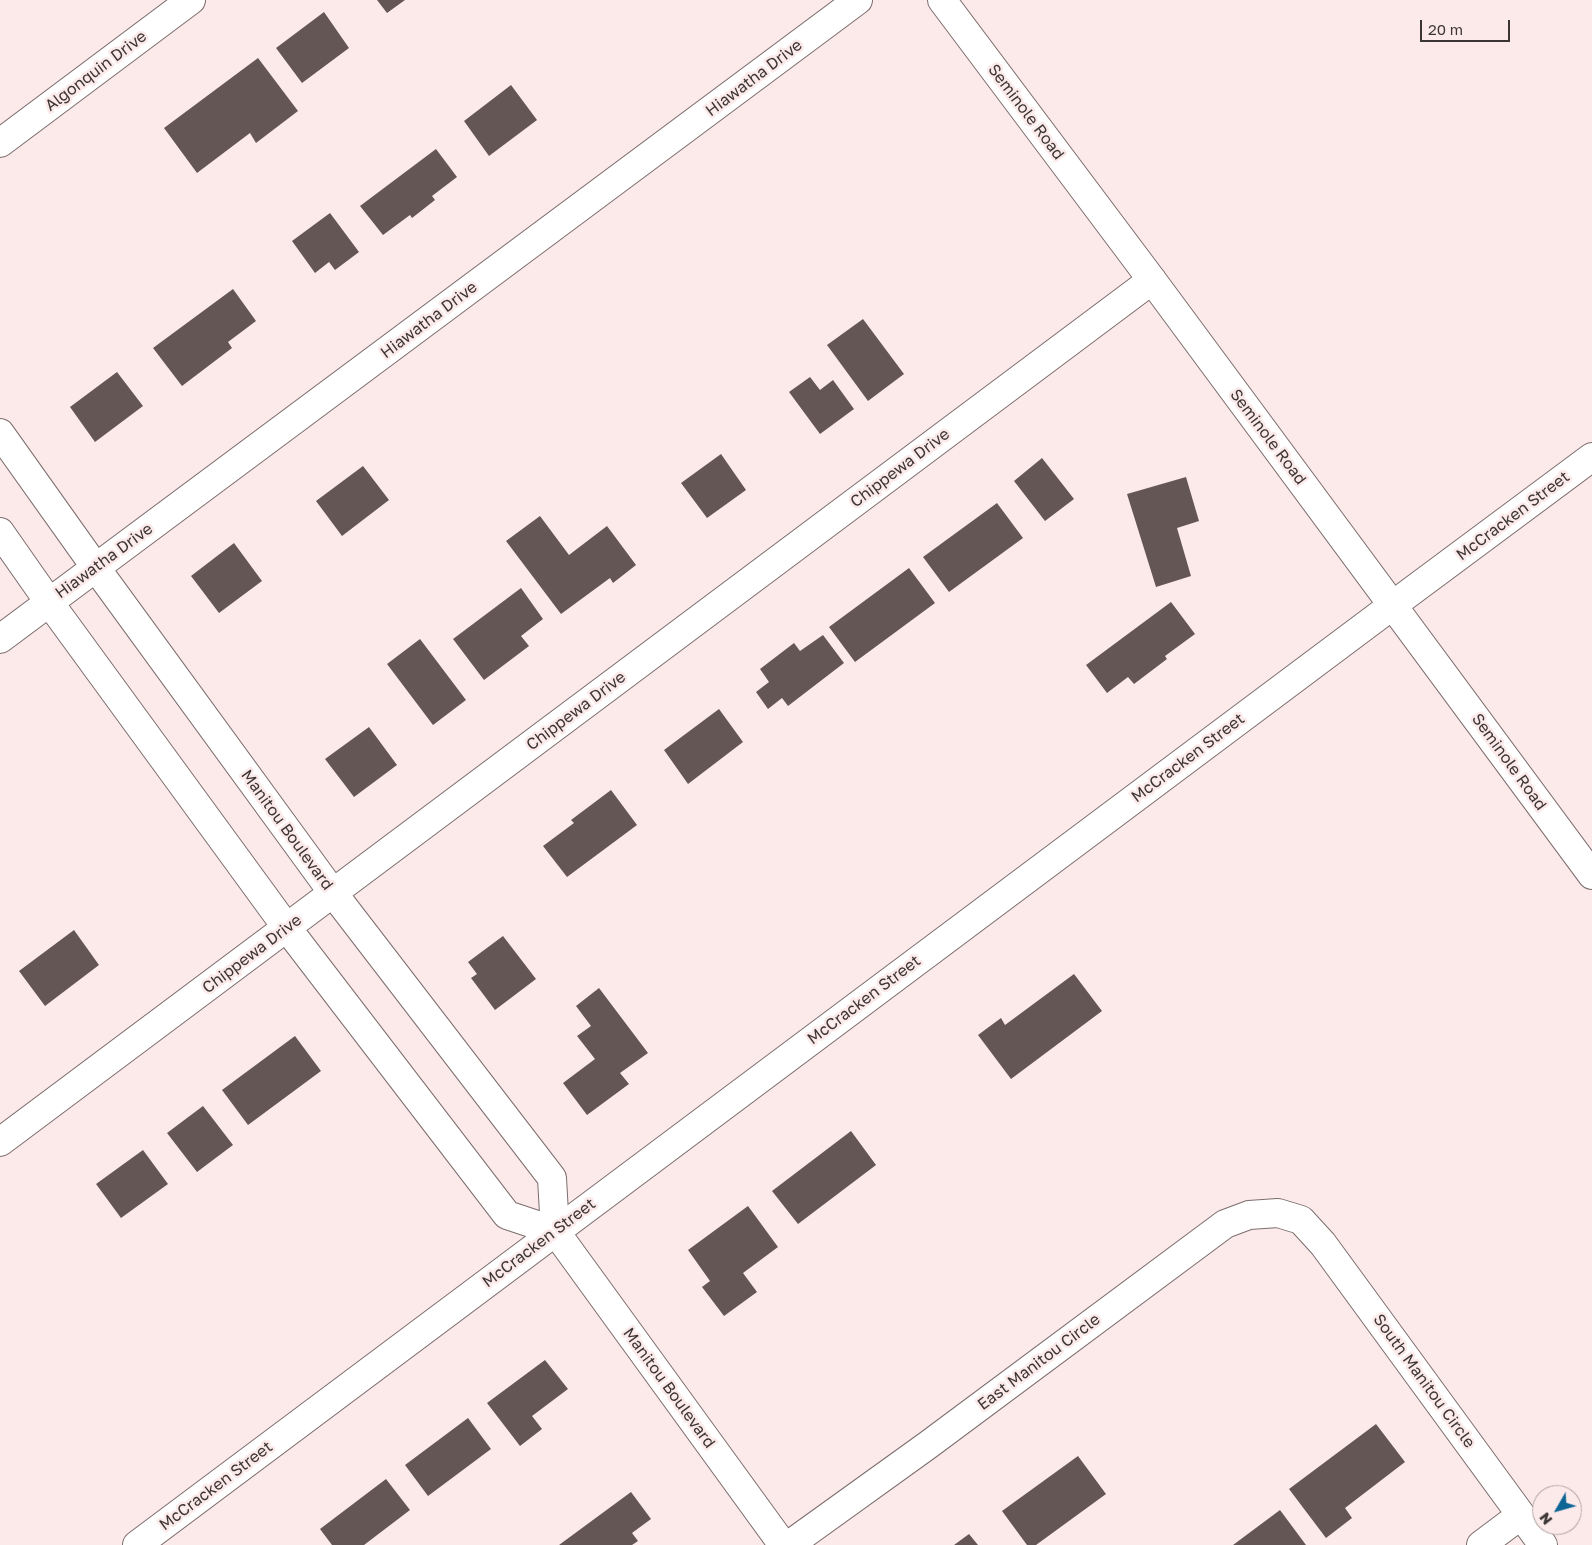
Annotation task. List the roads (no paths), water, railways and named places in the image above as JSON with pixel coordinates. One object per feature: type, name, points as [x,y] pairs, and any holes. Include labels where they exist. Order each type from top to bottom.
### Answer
[{"type":"street","name":"Algonquin Drive","points":[[0,143],[191,0]]},
{"type":"street","name":"Hiawatha Drive","points":[[0,639],[858,0]]},
{"type":"street","name":"Seminole Road","points":[[942,0],[1152,280],[1592,875]]},
{"type":"street","name":"Chippewa Drive","points":[[0,1142],[1152,280]]},
{"type":"street","name":"Manitou Boulevard","points":[[0,433],[333,893],[552,1178],[555,1231],[783,1545]]},
{"type":"street","name":"McCracken Street","points":[[137,1545],[1592,457]]},
{"type":"street","points":[[0,532],[287,928],[507,1215],[555,1231]]},
{"type":"street","name":"East Manitou Circle","points":[[789,1545],[936,1439],[1225,1224],[1249,1215],[1278,1213],[1301,1220]]},
{"type":"street","name":"South Manitou Circle","points":[[1301,1220],[1323,1244],[1543,1545]]},
{"type":"street","points":[[1481,1545],[1521,1515]]}]
